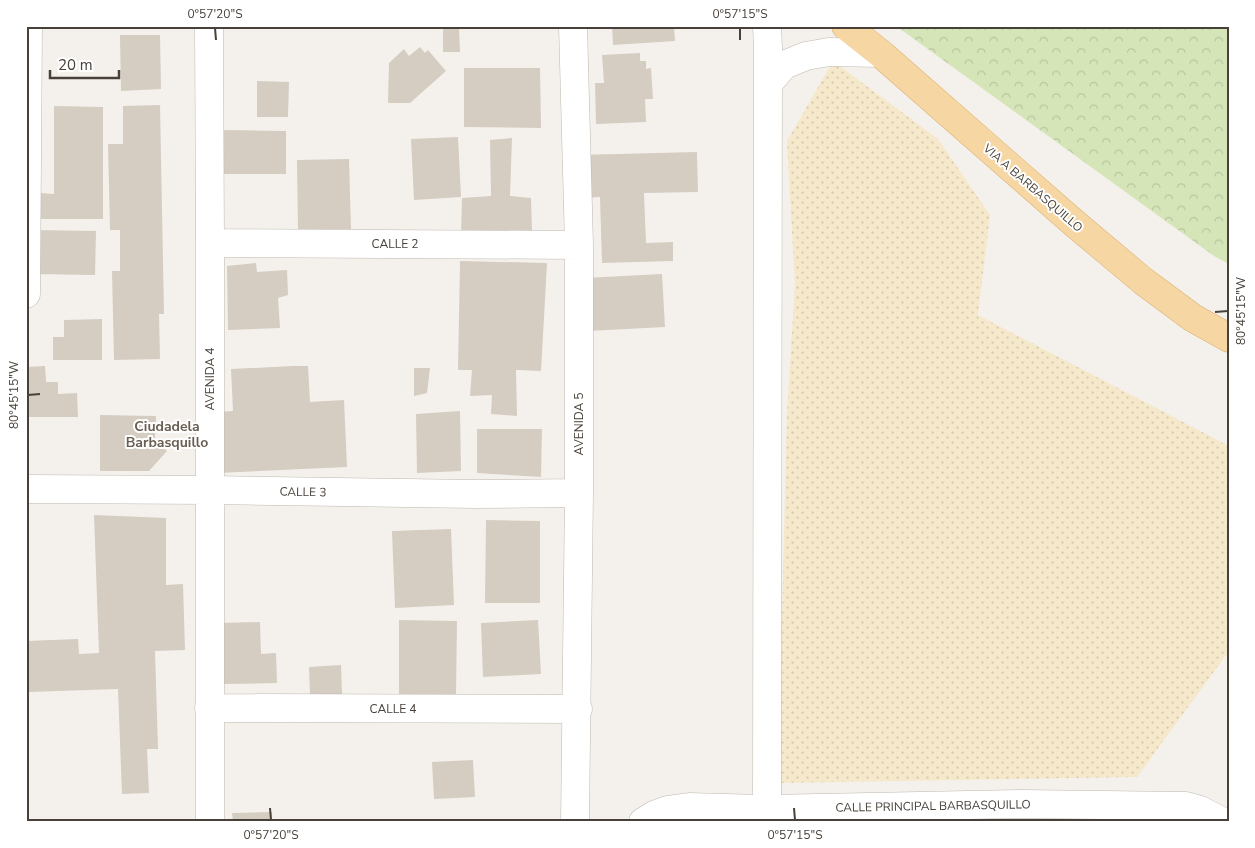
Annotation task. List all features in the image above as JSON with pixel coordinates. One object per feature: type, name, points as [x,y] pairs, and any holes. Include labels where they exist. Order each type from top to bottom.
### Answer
[{"type":"main road","name":"VIA A BARBASQUILLO","points":[[846,26],[880,53],[1074,224],[1143,281],[1193,318],[1229,338]]},
{"type":"street","points":[[26,294],[28,26]]},
{"type":"street","name":"AVENIDA 4","points":[[209,26],[210,822]]},
{"type":"street","name":"AVENIDA 5","points":[[573,26],[579,246],[576,822]]},
{"type":"street","points":[[766,809],[767,26]]},
{"type":"street","points":[[768,84],[784,65],[806,56],[829,52],[880,53]]},
{"type":"street","name":"CALLE 2","points":[[210,243],[579,246]]},
{"type":"street","name":"CALLE 3","points":[[26,490],[211,490],[475,494],[579,493]]},
{"type":"street","name":"CALLE 4","points":[[209,708],[578,709]]},
{"type":"street","name":"CALLE PRINCIPAL BARBASQUILLO","points":[[643,822],[667,810],[689,807],[766,809],[1022,804],[1186,806],[1200,810],[1214,820]]},
{"type":"green space","points":[[896,26],[1229,26],[1229,264],[1214,256]]},
{"type":"sand","points":[[833,61],[938,139],[990,215],[978,315],[1229,446],[1229,651],[1137,777],[778,783],[787,413],[795,285],[787,141]]},
{"type":"building","points":[[443,26],[459,26],[460,52],[443,52]]},
{"type":"building","points":[[612,26],[674,26],[675,41],[613,45]]},
{"type":"building","points":[[120,35],[160,35],[161,89],[121,91]]},
{"type":"building","points":[[420,47],[425,53],[428,50],[446,71],[410,103],[388,103],[389,63],[404,49],[409,56]]},
{"type":"building","points":[[640,53],[640,61],[646,61],[646,69],[651,68],[653,99],[645,99],[646,122],[596,124],[595,83],[604,83],[602,55]]},
{"type":"building","points":[[464,68],[540,68],[541,128],[464,127]]},
{"type":"building","points":[[257,81],[289,82],[288,117],[257,117]]},
{"type":"building","points":[[160,105],[164,314],[159,314],[160,359],[114,360],[112,271],[120,271],[120,230],[110,230],[108,144],[123,144],[123,106]]},
{"type":"building","points":[[54,106],[103,107],[103,219],[40,219],[40,193],[54,194]]},
{"type":"building","points":[[219,130],[286,131],[286,174],[219,174]]},
{"type":"building","points":[[458,137],[461,197],[414,200],[411,139]]},
{"type":"building","points":[[512,138],[510,196],[531,198],[532,231],[461,235],[462,198],[491,196],[490,140]]},
{"type":"building","points":[[697,152],[698,192],[644,193],[646,243],[673,242],[673,261],[602,263],[600,197],[580,198],[578,155]]},
{"type":"building","points":[[349,159],[351,229],[298,230],[297,160]]},
{"type":"building","points":[[32,230],[96,231],[95,275],[31,274]]},
{"type":"building","points":[[460,261],[547,263],[541,371],[516,370],[517,416],[491,414],[492,395],[470,396],[472,370],[458,370]]},
{"type":"building","points":[[256,263],[257,272],[287,270],[288,295],[278,298],[280,328],[228,330],[227,266]]},
{"type":"building","points":[[662,274],[665,327],[588,331],[585,278]]},
{"type":"building","points":[[102,319],[102,360],[53,360],[53,337],[64,337],[64,320]]},
{"type":"building","points":[[45,366],[46,382],[58,382],[58,394],[77,393],[78,417],[28,417],[27,367]]},
{"type":"building","points":[[308,366],[310,402],[344,400],[347,467],[217,473],[214,412],[233,411],[231,369]]},
{"type":"building","points":[[414,368],[430,368],[427,393],[414,396]]},
{"type":"building","points":[[460,411],[461,471],[417,473],[416,414]]},
{"type":"building","points":[[100,415],[156,416],[155,440],[167,451],[149,471],[100,471]]},
{"type":"building","points":[[477,429],[542,429],[541,477],[477,473]]},
{"type":"building","points":[[94,515],[166,518],[166,585],[183,584],[185,650],[155,651],[158,749],[147,749],[149,793],[122,794],[118,689],[28,692],[26,641],[78,639],[79,654],[99,653]]},
{"type":"building","points":[[486,520],[540,521],[540,603],[485,603]]},
{"type":"building","points":[[451,529],[454,605],[395,608],[392,531]]},
{"type":"building","points":[[399,620],[457,621],[456,696],[399,695]]},
{"type":"building","points":[[538,620],[541,674],[483,677],[481,623]]},
{"type":"building","points":[[260,622],[261,654],[276,653],[277,683],[221,684],[220,623]]},
{"type":"building","points":[[341,665],[342,694],[310,696],[309,667]]},
{"type":"building","points":[[473,760],[475,797],[434,799],[432,762]]},
{"type":"building","points":[[272,812],[272,822],[233,822],[232,813]]},
{"type":"building","points":[[399,819],[399,822],[349,822],[349,820]]},
{"type":"district","name":"Ciudadela Barbasquillo","points":[[167,434]]}]
